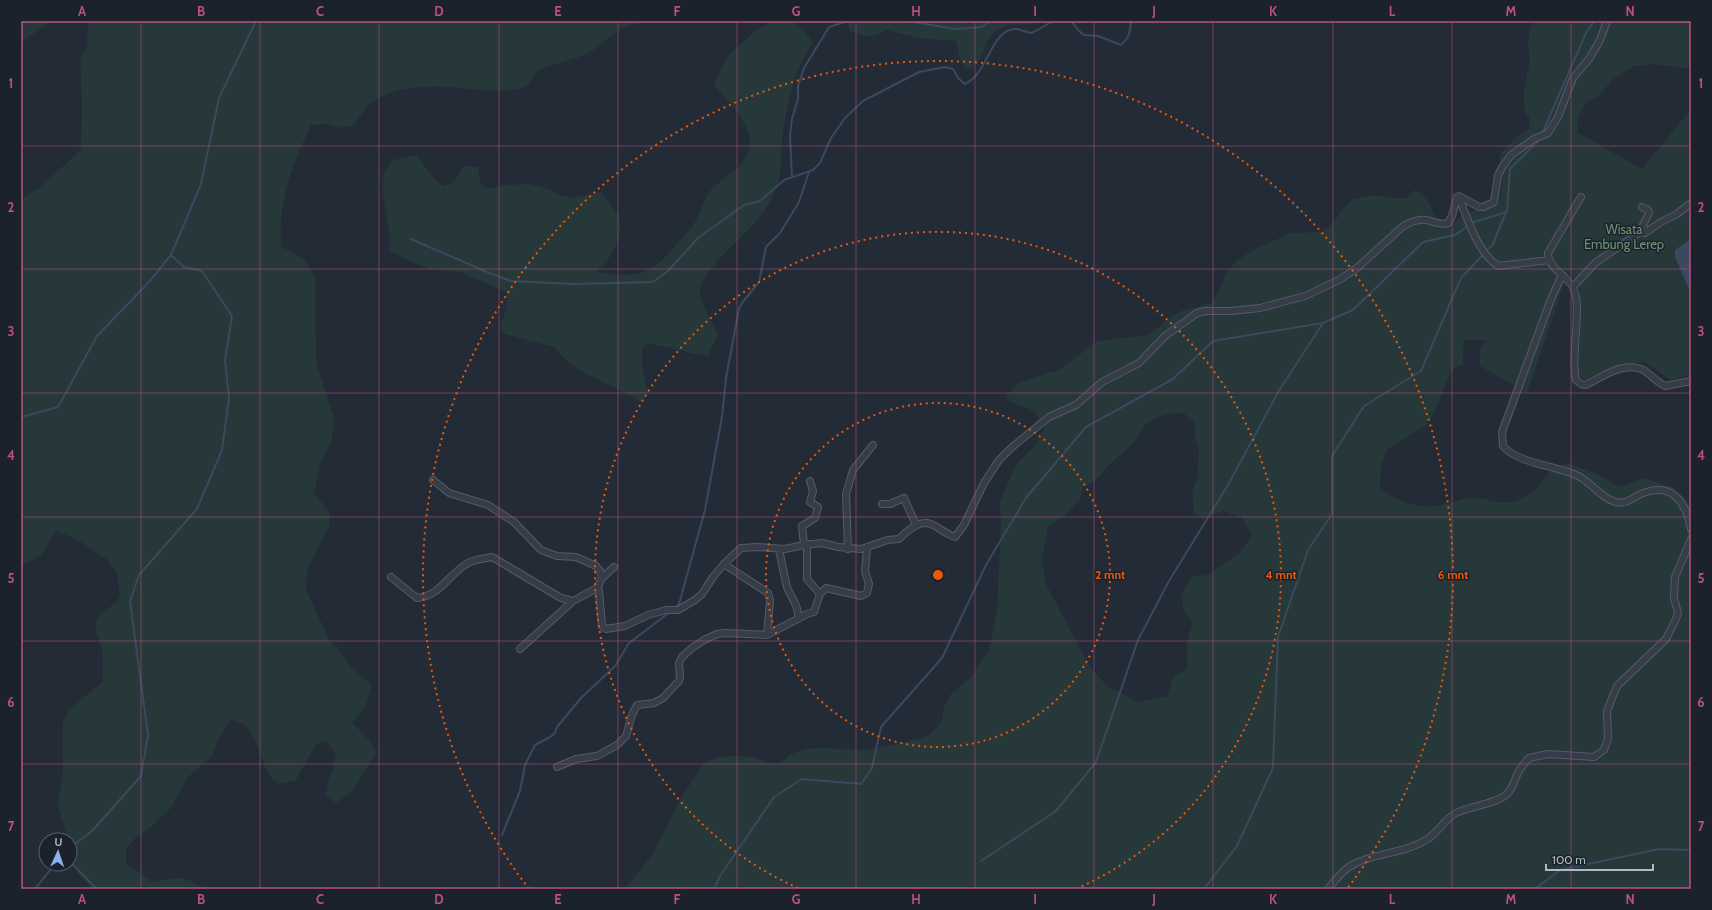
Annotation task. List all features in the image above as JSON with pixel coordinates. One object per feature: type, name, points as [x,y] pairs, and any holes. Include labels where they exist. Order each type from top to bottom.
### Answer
[{"type":"street","points":[[597,588],[600,593],[602,626],[606,629],[625,626],[634,621],[666,610],[678,610],[695,600],[702,594],[712,577],[741,548],[757,547],[779,550],[822,543],[848,549],[867,548],[888,540],[899,539],[907,530],[923,523],[930,523],[951,536],[957,536],[964,525],[984,483],[999,460],[1011,448],[1048,417],[1076,405],[1102,382],[1139,363],[1166,336],[1197,313],[1205,311],[1231,311],[1260,308],[1305,296],[1339,280],[1357,268],[1408,223],[1425,220],[1447,224],[1452,216],[1458,196],[1461,196],[1481,207],[1492,204],[1494,202],[1498,175],[1502,166],[1511,155],[1534,139],[1548,133],[1558,117],[1573,78],[1589,59],[1600,40],[1606,21]]},
{"type":"street","points":[[1581,197],[1548,253],[1549,260],[1573,287],[1576,302],[1576,380],[1580,384],[1586,385],[1622,368],[1635,367],[1644,371],[1665,386],[1691,381]]},
{"type":"street","points":[[1457,199],[1461,203],[1468,221],[1483,250],[1490,260],[1498,266],[1549,260]]},
{"type":"street","points":[[1573,287],[1596,263],[1643,230],[1646,232],[1653,226],[1677,214],[1691,203]]},
{"type":"street","points":[[1642,207],[1648,210],[1649,213],[1644,221],[1643,230]]},
{"type":"street","points":[[1562,275],[1551,299],[1502,432],[1503,446],[1510,452],[1544,465],[1577,475],[1606,498],[1618,503],[1623,503],[1642,493],[1658,490],[1674,494],[1684,506],[1689,516],[1691,529]]},
{"type":"street","points":[[848,549],[846,494],[852,470],[873,445]]},
{"type":"street","points":[[433,480],[449,493],[488,505],[514,522],[541,550],[557,556],[576,558],[596,566],[600,571],[602,578]]},
{"type":"street","points":[[810,481],[813,491],[810,502],[818,507],[815,518],[802,526],[806,545],[807,579],[820,594]]},
{"type":"street","points":[[882,504],[890,504],[904,498],[916,526]]},
{"type":"street","points":[[1328,889],[1348,867],[1362,861],[1393,853],[1412,846],[1428,838],[1454,814],[1497,800],[1506,795],[1514,784],[1518,772],[1529,758],[1548,754],[1594,757],[1604,750],[1608,738],[1607,711],[1616,686],[1666,639],[1676,619],[1678,613],[1674,598],[1675,576],[1691,539]]},
{"type":"street","points":[[557,767],[576,759],[597,756],[617,745],[626,736],[632,715],[638,705],[654,703],[663,698],[679,681],[679,663],[682,657],[704,640],[716,634],[725,633],[767,635],[814,612],[820,594],[826,588],[861,596],[867,593],[869,584],[865,572],[867,548]]},
{"type":"street","points":[[779,550],[788,589],[793,597],[798,612],[798,619]]},
{"type":"street","points":[[391,577],[417,598],[424,597],[435,591],[465,564],[478,559],[492,558],[561,598],[573,601]]},
{"type":"street","points":[[724,564],[768,594],[770,600],[767,635]]},
{"type":"street","points":[[520,649],[573,601],[597,588],[602,578],[614,567]]},
{"type":"green space","points":[[21,21],[53,21],[25,39],[21,45]]},
{"type":"green space","points":[[88,21],[643,21],[620,29],[595,49],[586,54],[540,70],[527,85],[518,89],[494,91],[431,86],[405,89],[380,97],[370,104],[354,125],[341,128],[329,124],[311,125],[288,182],[281,226],[281,246],[304,259],[315,277],[316,362],[335,422],[331,442],[320,464],[314,493],[330,513],[329,526],[307,570],[306,590],[328,637],[352,668],[372,685],[365,708],[352,723],[365,735],[377,752],[352,792],[336,803],[326,796],[336,756],[327,741],[316,744],[296,780],[278,784],[268,773],[251,733],[239,722],[231,720],[220,736],[212,756],[187,778],[171,808],[149,829],[136,837],[126,850],[126,864],[152,882],[179,878],[190,881],[203,889],[92,889],[77,872],[78,832],[66,832],[58,805],[63,770],[63,722],[69,710],[103,681],[103,654],[95,627],[97,618],[117,601],[120,596],[117,572],[106,559],[87,546],[72,537],[55,531],[42,554],[21,567],[21,199],[40,187],[81,150],[82,104],[80,59],[87,48]]},
{"type":"green space","points":[[774,21],[793,21],[805,32],[813,43],[800,66],[791,91],[782,143],[781,171],[775,192],[758,219],[711,268],[700,287],[700,295],[703,305],[718,334],[708,356],[652,344],[648,344],[643,347],[642,363],[647,390],[646,397],[641,401],[579,370],[568,362],[554,347],[505,334],[500,329],[507,305],[507,296],[505,292],[460,272],[430,269],[402,258],[389,250],[389,231],[383,191],[384,173],[393,160],[416,155],[433,177],[443,186],[453,181],[458,176],[463,166],[478,167],[480,181],[483,187],[490,189],[503,185],[530,184],[549,189],[561,196],[573,198],[601,192],[617,213],[620,230],[612,253],[597,272],[632,275],[651,268],[668,254],[690,229],[699,215],[710,191],[740,165],[749,151],[749,135],[742,119],[714,85],[726,58],[756,30]]},
{"type":"green space","points":[[848,21],[1044,21],[1033,24],[1010,25],[1000,28],[990,37],[982,55],[974,66],[969,69],[965,68],[960,60],[956,41],[918,38],[887,30],[874,36],[863,36],[849,30]]},
{"type":"green space","name":"Wisata Embung Lerep","points":[[1533,21],[1691,21],[1691,69],[1654,64],[1634,66],[1615,78],[1599,95],[1586,103],[1578,117],[1577,132],[1642,169],[1691,109],[1691,375],[1671,380],[1645,362],[1612,367],[1585,380],[1579,374],[1580,287],[1568,272],[1527,393],[1480,366],[1480,349],[1486,340],[1464,340],[1463,364],[1455,368],[1450,374],[1434,413],[1427,424],[1386,451],[1381,467],[1380,488],[1403,501],[1419,506],[1436,506],[1472,498],[1480,498],[1504,503],[1529,495],[1536,490],[1546,476],[1555,469],[1567,463],[1600,475],[1617,486],[1644,478],[1673,487],[1690,503],[1691,889],[625,889],[654,852],[682,796],[706,761],[719,757],[732,756],[753,757],[772,764],[779,763],[785,760],[789,755],[805,749],[819,748],[869,750],[922,738],[938,726],[942,720],[944,707],[950,695],[971,677],[989,650],[997,612],[1001,526],[1000,501],[1016,465],[1035,446],[1045,428],[1033,412],[1028,408],[1013,403],[1006,396],[1019,383],[1058,371],[1097,341],[1149,335],[1164,322],[1181,311],[1211,303],[1216,297],[1226,273],[1237,260],[1261,246],[1292,233],[1321,232],[1332,224],[1347,204],[1353,199],[1372,195],[1405,199],[1415,190],[1428,201],[1438,227],[1448,226],[1462,215],[1477,209],[1491,208],[1499,202],[1503,174],[1499,162],[1501,153],[1516,137],[1528,130],[1530,124],[1529,117],[1525,112],[1523,96],[1530,59],[1528,46],[1529,33]],"holes":[[[1174,413],[1183,413],[1195,422],[1195,437],[1199,450],[1197,480],[1192,491],[1194,513],[1202,519],[1223,511],[1241,517],[1252,536],[1239,553],[1208,575],[1193,576],[1181,594],[1184,612],[1193,621],[1187,643],[1187,668],[1173,677],[1168,696],[1138,702],[1107,686],[1088,664],[1046,584],[1042,560],[1048,527],[1063,517],[1080,499],[1083,487],[1095,481],[1109,465],[1135,442],[1145,425],[1161,416]]]},
{"type":"water","points":[[1691,239],[1691,294],[1675,257],[1675,250]]},
{"type":"waterway","points":[[21,417],[58,407],[97,336],[149,282],[171,255],[201,184],[219,98],[256,21]]},
{"type":"waterway","points":[[792,177],[790,136],[792,119],[798,99],[798,86],[804,68],[829,27],[845,22],[879,21],[914,22],[955,29],[982,27],[990,21]]},
{"type":"waterway","points":[[411,239],[511,281],[573,284],[653,282],[668,271],[698,238],[744,205],[760,201],[784,180],[813,170],[820,163],[831,138],[845,118],[863,101],[919,72],[945,67],[953,69],[958,78],[965,84],[980,70],[1001,35],[1008,31],[1017,29],[1032,33],[1053,21]]},
{"type":"waterway","points":[[1071,21],[1084,35],[1098,36],[1121,45],[1129,34],[1131,21]]},
{"type":"waterway","points":[[1542,134],[1586,33],[1594,21]]},
{"type":"waterway","points":[[714,889],[720,876],[774,797],[802,779],[861,784],[872,768],[881,727],[942,658],[986,565],[1026,498],[1086,427],[1173,379],[1213,341],[1323,323],[1353,310],[1423,242],[1455,235],[1474,222],[1507,212],[1510,169],[1541,138]]},
{"type":"waterway","points":[[675,608],[679,604],[705,510],[722,417],[726,378],[739,309],[759,282],[766,247],[780,233],[799,202],[809,172]]},
{"type":"waterway","points":[[1204,889],[1237,846],[1273,768],[1278,637],[1308,550],[1332,514],[1332,456],[1364,406],[1421,371],[1461,278],[1493,244],[1506,212]]},
{"type":"waterway","points":[[78,842],[92,831],[141,776],[148,735],[130,601],[139,575],[197,509],[222,450],[229,398],[225,361],[232,316],[202,271],[184,267],[171,255]]},
{"type":"waterway","points":[[981,861],[1056,811],[1096,762],[1138,640],[1169,581],[1228,485],[1280,389],[1323,323]]},
{"type":"waterway","points":[[502,835],[520,791],[525,765],[535,745],[555,733],[557,727],[581,698],[615,666],[629,643],[670,612]]},
{"type":"waterway","points":[[1535,889],[1560,870],[1659,849],[1691,850]]},
{"type":"waterway","points":[[78,870],[97,889]]},
{"type":"waterway","points":[[35,889],[49,872]]}]
